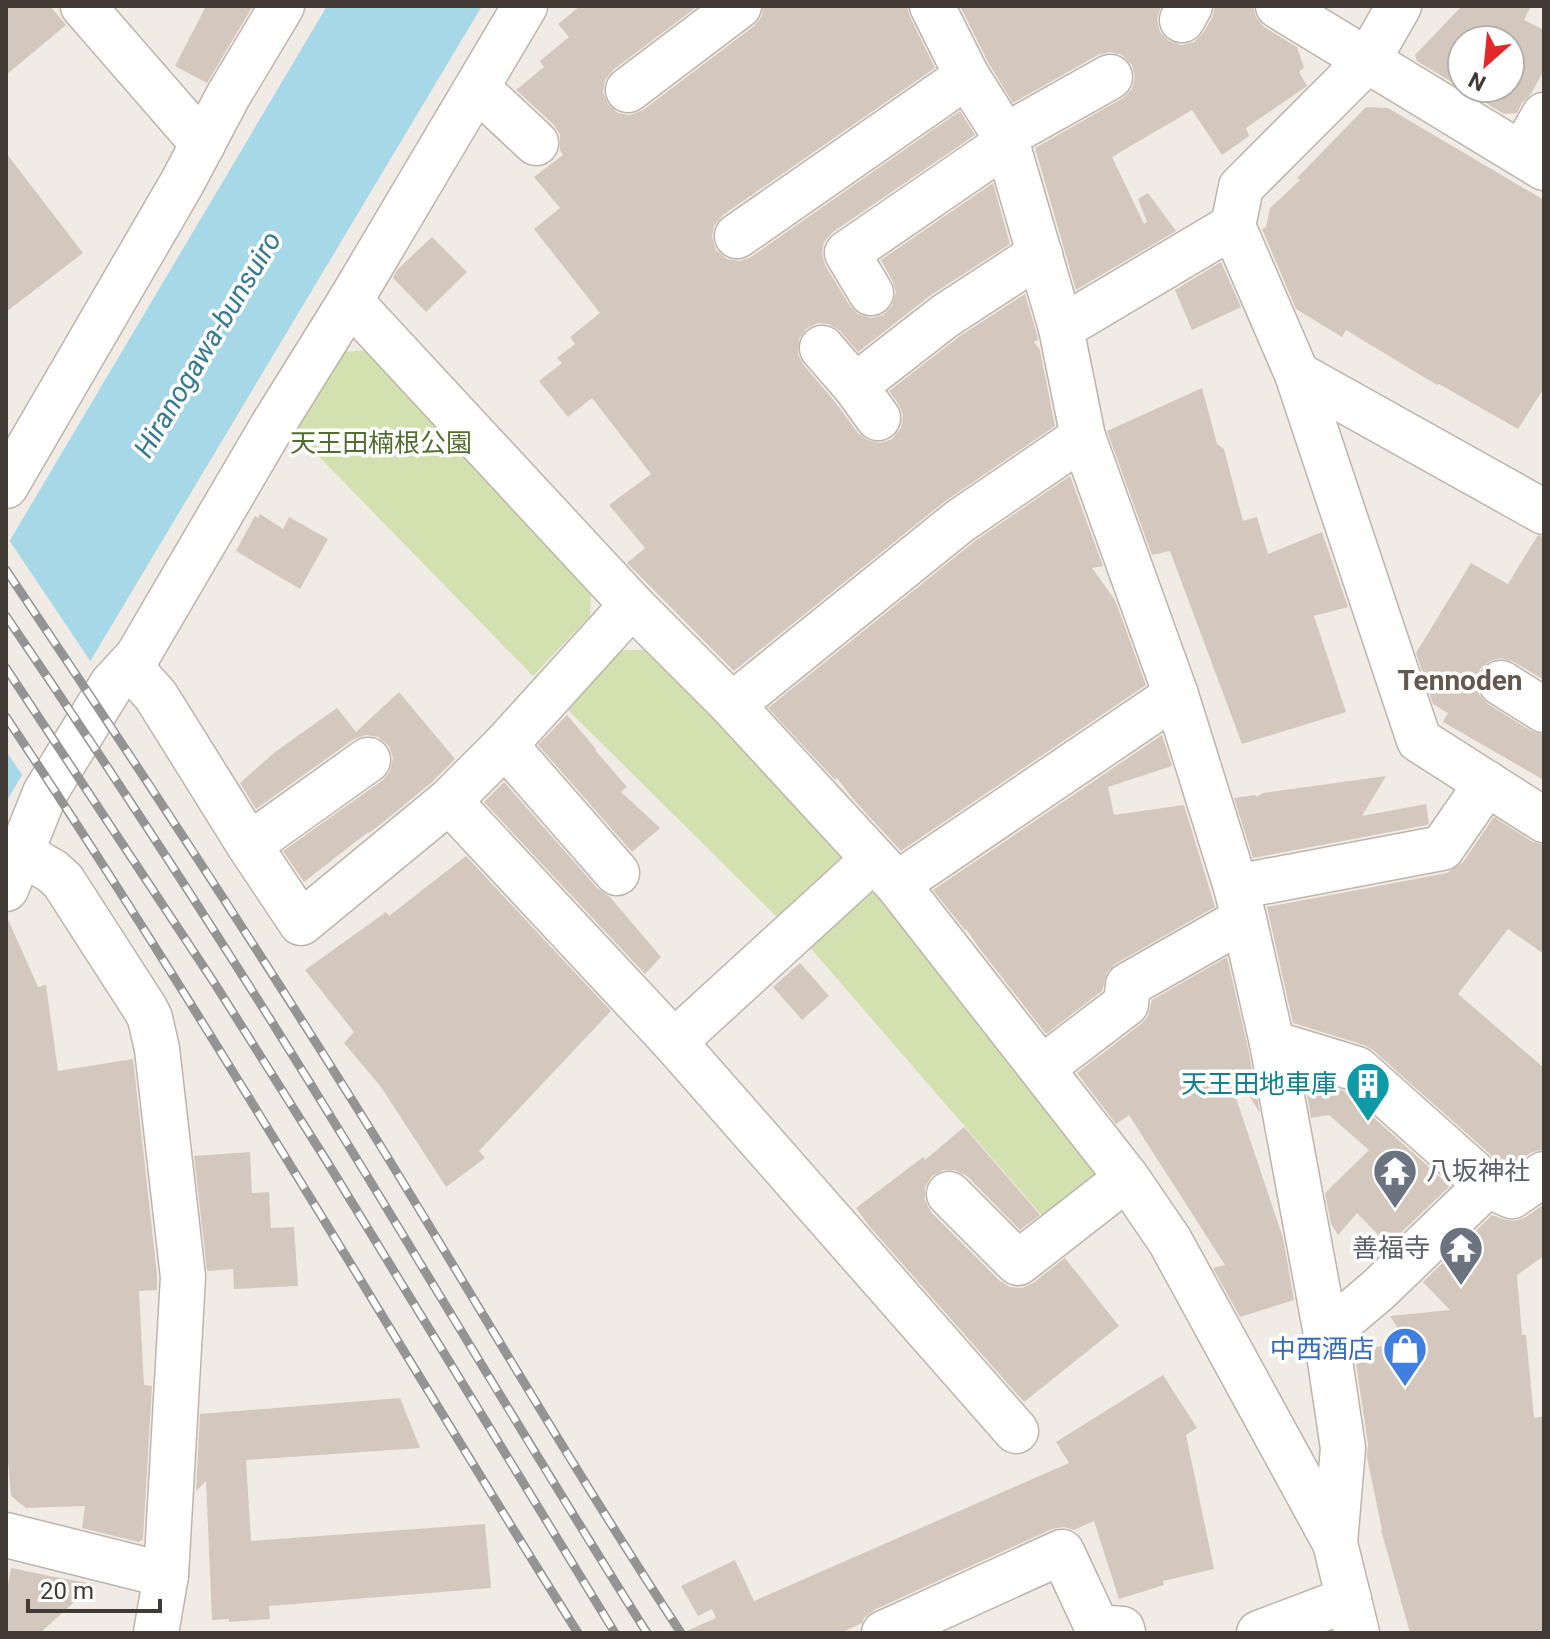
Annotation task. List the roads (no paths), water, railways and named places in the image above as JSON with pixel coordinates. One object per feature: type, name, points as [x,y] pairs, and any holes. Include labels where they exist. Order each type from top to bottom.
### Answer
[{"type":"street","points":[[83,6],[203,144]]},
{"type":"street","points":[[6,486],[282,6]]},
{"type":"street","points":[[156,1633],[166,1575],[183,1277],[153,1026],[146,1010],[63,881],[52,871],[14,871],[45,793],[112,684],[137,657],[525,6]]},
{"type":"street","points":[[628,90],[739,6]]},
{"type":"street","points":[[932,6],[967,76],[1006,139],[1061,328],[1083,437],[1176,695],[1240,903],[1272,1043],[1326,1334],[1343,1448],[1335,1543]]},
{"type":"street","points":[[1278,6],[1533,161],[1544,115]]},
{"type":"street","points":[[1399,6],[1368,60],[1241,187],[1233,226],[1297,374],[1419,740],[1544,820]]},
{"type":"street","points":[[737,236],[967,76]]},
{"type":"street","points":[[871,293],[847,253],[1006,139],[1110,77]]},
{"type":"street","points":[[477,88],[536,143]]},
{"type":"street","points":[[1061,328],[1233,226]]},
{"type":"street","points":[[822,348],[866,402],[945,316],[1040,254]]},
{"type":"street","points":[[350,301],[632,605],[732,705],[885,872],[1127,1178],[1170,1241],[1335,1543],[1353,1616],[1259,1633]]},
{"type":"street","points":[[1297,374],[1544,512]]},
{"type":"street","points":[[732,705],[960,521],[1083,437]]},
{"type":"street","points":[[127,668],[156,696],[301,923],[449,801],[505,745],[632,605]]},
{"type":"street","points":[[1501,683],[1544,710]]},
{"type":"street","points":[[674,1042],[885,872],[1176,695]]},
{"type":"street","points":[[505,745],[617,873]]},
{"type":"street","points":[[249,845],[368,760]]},
{"type":"street","points":[[1042,1068],[1126,1004],[1128,985],[1240,903],[1442,848],[1487,783]]},
{"type":"street","points":[[449,801],[674,1042],[1016,1431]]},
{"type":"street","points":[[1272,1043],[1357,1069],[1487,1185],[1512,1196],[1544,1174]]},
{"type":"street","points":[[949,1194],[1018,1263],[1127,1178]]},
{"type":"street","points":[[1326,1334],[1378,1290],[1487,1185]]},
{"type":"street","points":[[6,1535],[166,1575]]},
{"type":"street","points":[[884,1633],[1062,1552],[1097,1627],[1122,1629],[1123,1633]]},
{"type":"water","name":"Hiranogawa-bunsuiro","points":[[327,6],[482,6],[6,802],[6,547]]},
{"type":"railway","points":[[6,570],[283,990],[681,1633]]},
{"type":"railway","points":[[6,616],[267,1014],[647,1633]]},
{"type":"railway","points":[[6,668],[215,984],[615,1633]]},
{"type":"railway","points":[[6,717],[153,943],[578,1633]]},
{"type":"place","name":"天王田地車庫","points":[[1368,1123]]},
{"type":"place","name":"八坂神社","points":[[1395,1210]]},
{"type":"place","name":"善福寺","points":[[1461,1287]]},
{"type":"place","name":"中西酒店","points":[[1405,1388]]},
{"type":"district","name":"Tennoden","points":[[1460,680]]},
{"type":"park label","name":"天王田楠根公園","points":[[381,443]]}]
